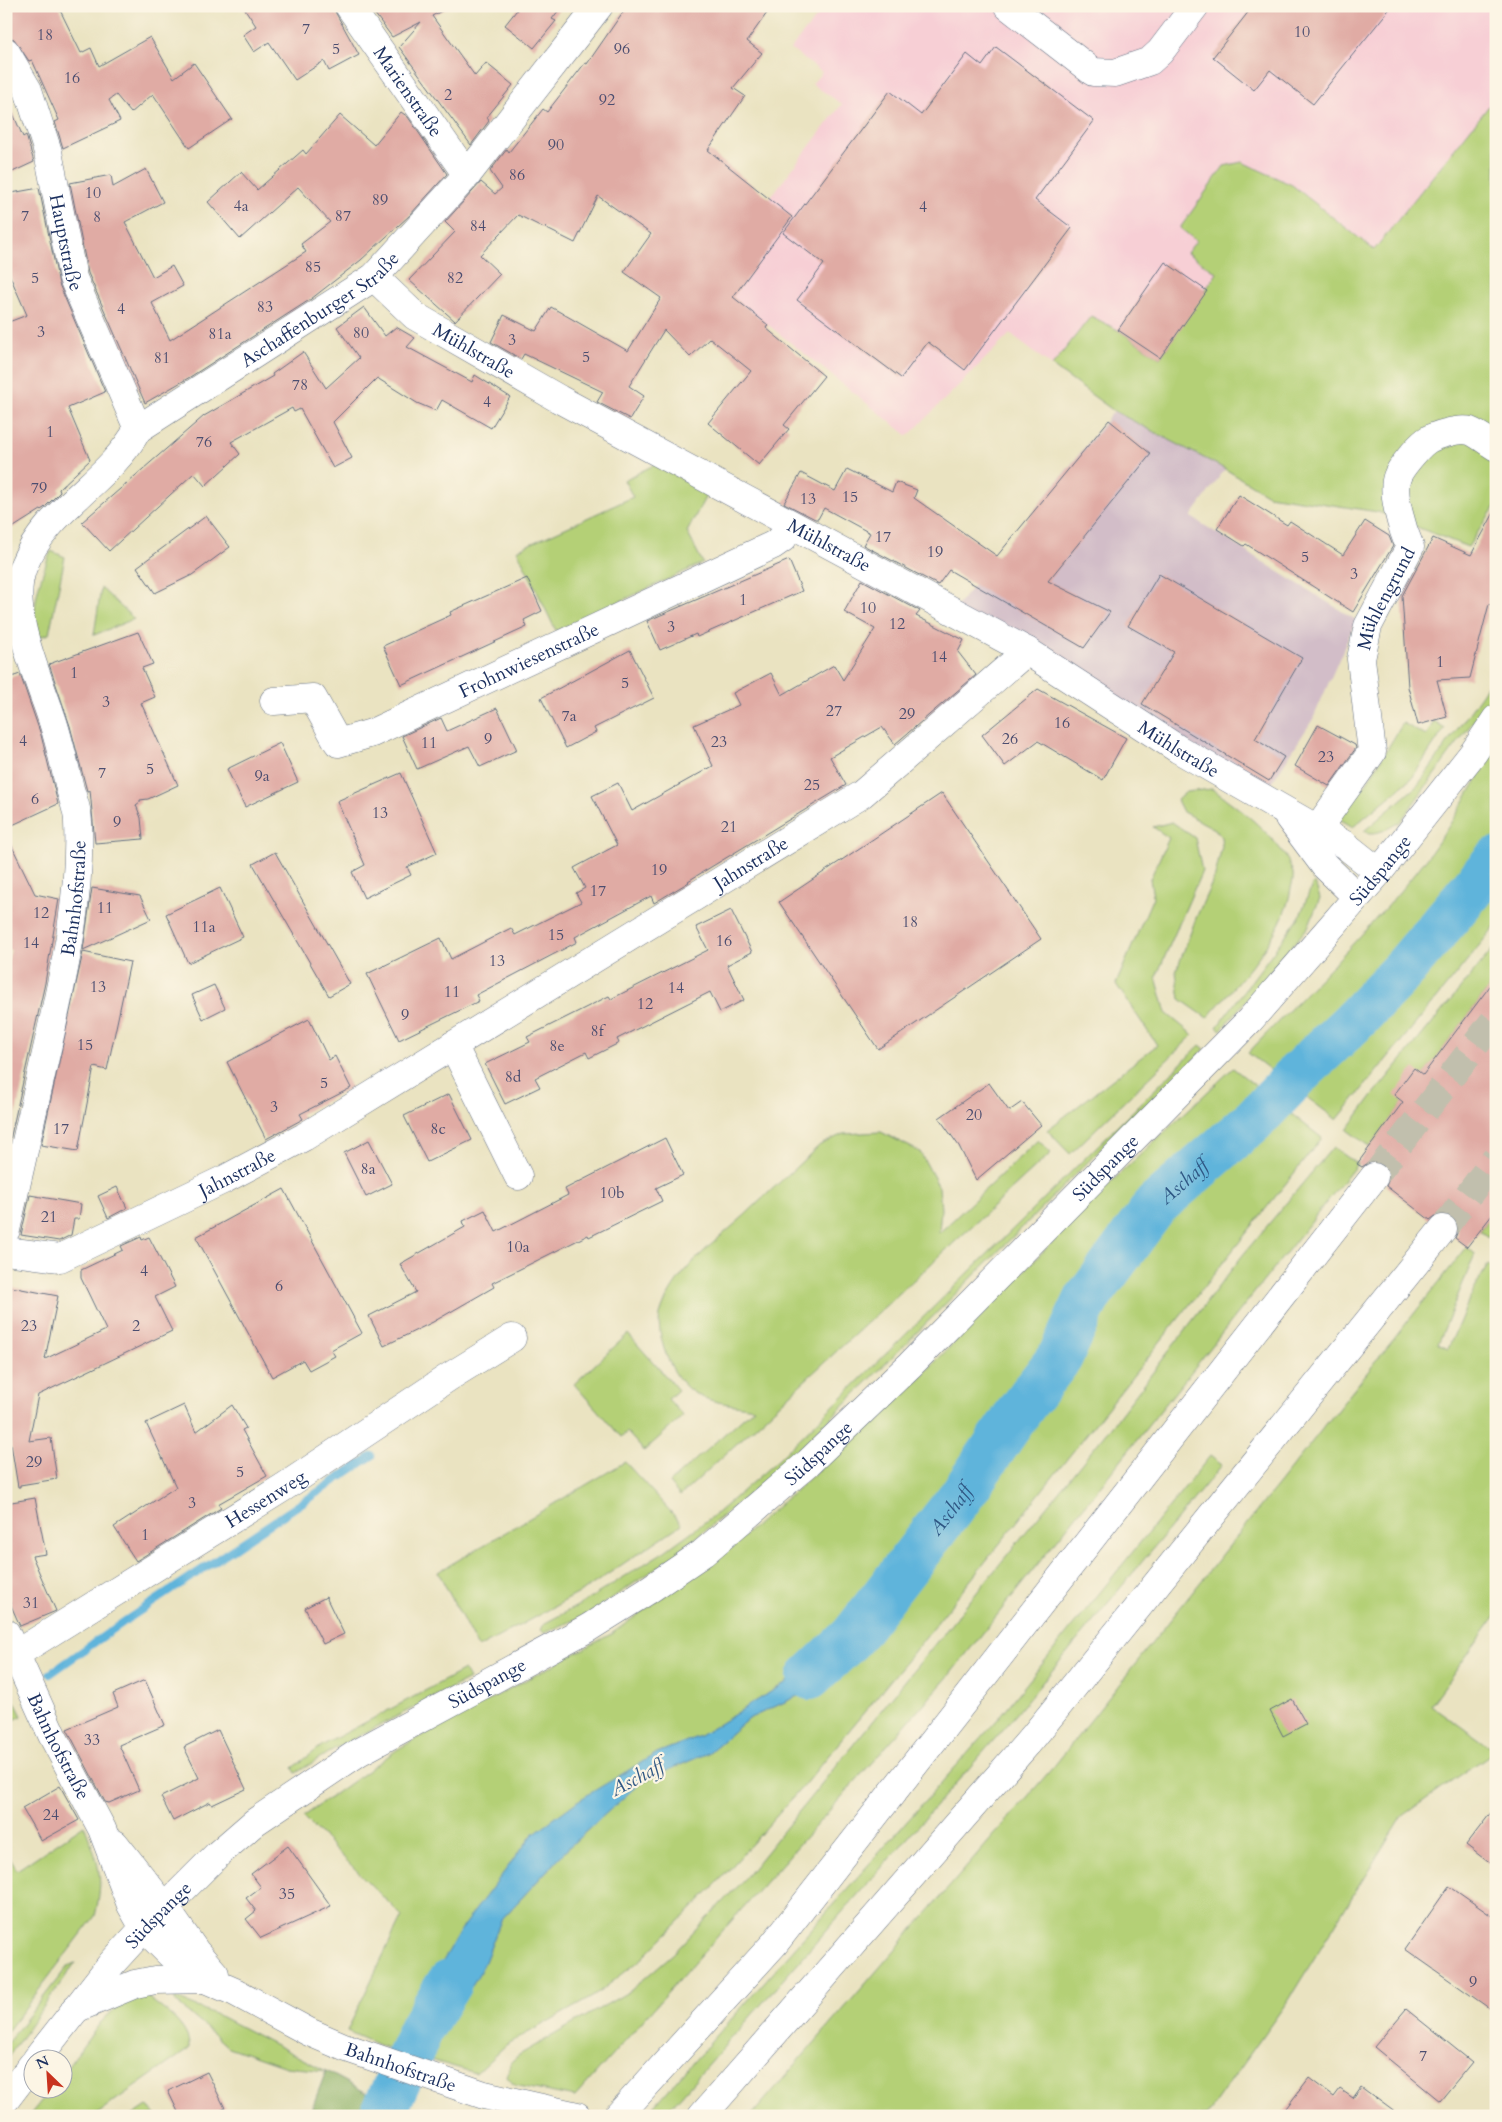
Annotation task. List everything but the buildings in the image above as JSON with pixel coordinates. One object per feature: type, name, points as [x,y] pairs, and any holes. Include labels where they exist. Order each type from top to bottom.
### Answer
[{"type":"main road","name":"Marienstraße","points":[[349,6],[467,175]]},
{"type":"main road","name":"Aschaffenburger Straße","points":[[14,569],[54,519],[130,444],[138,429],[374,277],[467,175],[599,6]]},
{"type":"main road","points":[[1008,6],[1093,72],[1115,73],[1150,61],[1160,52],[1195,6]]},
{"type":"main road","name":"Hauptstraße","points":[[6,52],[28,90],[48,152],[73,278],[138,429]]},
{"type":"main road","name":"Mühlstraße","points":[[374,277],[415,316],[559,399],[1027,651],[1178,750],[1345,845],[1379,872]]},
{"type":"main road","name":"Mühlengrund","points":[[1317,828],[1372,752],[1361,659],[1368,626],[1410,548],[1402,528],[1397,504],[1397,477],[1409,459],[1426,441],[1448,432],[1469,431],[1496,447]]},
{"type":"main road","name":"Frohnwiesenstraße","points":[[274,701],[313,698],[338,743],[372,733],[773,545],[783,538],[792,525]]},
{"type":"main road","name":"Bahnhofstraße","points":[[6,1230],[66,962],[77,882],[78,820],[53,722],[28,651],[14,569]]},
{"type":"main road","name":"Jahnstraße","points":[[6,1251],[60,1258],[225,1179],[304,1137],[862,794],[1027,651]]},
{"type":"main road","name":"Südspange","points":[[44,2050],[75,2010],[164,1906],[217,1855],[255,1822],[358,1752],[588,1628],[704,1553],[808,1464],[924,1351],[1250,1020],[1379,872],[1468,760],[1496,719]]},
{"type":"main road","name":"Mühlstraße","points":[[1286,812],[1324,865],[1357,897]]},
{"type":"main road","points":[[453,1045],[518,1176]]},
{"type":"main road","points":[[618,2116],[774,1944],[1374,1176]]},
{"type":"main road","points":[[702,2116],[1033,1737],[1443,1229]]},
{"type":"main road","name":"Hessenweg","points":[[11,1644],[284,1487],[449,1377],[512,1338]]},
{"type":"main road","name":"Bahnhofstraße","points":[[11,1644],[52,1735],[102,1829],[131,1906],[144,1928],[170,1954],[205,1979],[235,1992],[310,2032],[344,2047],[484,2095],[577,2116]]},
{"type":"main road","name":"Bahnhofstraße","points":[[102,1829],[164,1906],[196,1952],[211,1970],[235,1992]]},
{"type":"main road","name":"Bahnhofstraße","points":[[75,2010],[135,1984],[155,1980],[205,1979]]},
{"type":"main road","points":[[6,2099],[22,2078]]},
{"type":"shaded area","points":[[826,6],[1496,6],[1496,97],[1374,250],[1292,185],[1197,241],[1187,253],[1217,273],[1160,358],[1118,330],[1091,316],[1052,366],[1010,334],[908,436],[733,297],[792,217],[769,199],[842,104],[812,84],[822,72],[790,49]]},
{"type":"shaded area","points":[[1114,411],[1225,469],[1191,517],[1356,620],[1313,719],[1263,796],[954,610]]},
{"type":"green space","points":[[1496,97],[1496,505],[1468,547],[1378,512],[1268,495],[1225,469],[1114,411],[1052,366],[1091,316],[1118,330],[1160,358],[1217,273],[1187,253],[1196,241],[1180,228],[1224,166],[1242,162],[1292,185],[1374,250]]},
{"type":"green space","points":[[656,464],[707,494],[687,532],[703,563],[556,631],[517,550],[633,497],[624,480]]},
{"type":"green space","points":[[51,551],[65,557],[49,634],[36,638],[35,604]]},
{"type":"green space","points":[[101,588],[134,619],[94,635]]},
{"type":"green space","points":[[1496,671],[1496,690],[1400,822],[1378,832],[1369,833],[1364,831],[1418,785],[1483,693]]},
{"type":"green space","points":[[1434,721],[1445,728],[1412,778],[1353,827],[1338,818],[1366,784],[1403,723],[1426,736]]},
{"type":"green space","points":[[1496,748],[1496,847],[1493,847],[1479,869],[1422,936],[1430,952],[1496,873],[1496,925],[1337,1120],[1248,1053],[1355,942],[1416,872],[1448,827]]},
{"type":"green space","points":[[1212,789],[1247,815],[1270,837],[1288,861],[1293,877],[1287,906],[1270,941],[1245,974],[1207,1018],[1180,999],[1176,972],[1196,918],[1215,876],[1222,846],[1221,837],[1215,829],[1183,812],[1177,800],[1186,792]]},
{"type":"green space","points":[[1172,822],[1195,838],[1202,871],[1156,977],[1166,1013],[1193,1035],[1070,1154],[1047,1130],[1157,1045],[1116,984],[1153,897],[1150,879],[1169,838],[1153,827]]},
{"type":"green space","points":[[1315,883],[1320,898],[1308,927],[1221,1030],[1217,1027],[1300,916],[1312,885]]},
{"type":"green space","points":[[1496,945],[1496,978],[1370,1147],[1347,1130],[1373,1095]]},
{"type":"green space","points":[[1200,1045],[1205,1049],[1131,1119],[786,1463],[673,1557],[590,1613],[544,1633],[540,1629],[547,1622],[581,1604],[665,1551],[717,1513],[778,1460]]},
{"type":"green space","points":[[1233,1068],[1322,1138],[912,1654],[805,1784],[718,1882],[643,1958],[594,1996],[506,2045],[476,2073],[381,2046],[347,2031],[402,1916],[303,1817],[398,1749],[611,1634],[728,1550],[894,1404],[1109,1184]],"holes":[[[877,1624],[813,1689],[748,1719],[708,1753],[640,1782],[571,1845],[501,1920],[483,1967],[401,2035],[463,1927],[533,1834],[657,1753],[700,1736],[798,1675],[835,1641]]]},
{"type":"green space","points":[[881,1132],[920,1152],[939,1187],[941,1209],[939,1233],[1038,1140],[1051,1153],[680,1496],[669,1483],[754,1408],[726,1404],[703,1397],[693,1392],[675,1373],[664,1349],[659,1325],[660,1315],[674,1285],[707,1248],[820,1145],[843,1134]]},
{"type":"green space","points":[[1333,1147],[1357,1164],[947,1678],[575,2097],[514,2085],[507,2076],[512,2061],[519,2055],[630,1991],[674,1953],[745,1878],[1107,1432],[1242,1256]]},
{"type":"green space","points":[[1496,1210],[1496,1230],[1489,1238],[1480,1231]]},
{"type":"green space","points":[[1467,1247],[1475,1254],[1438,1344],[1448,1349],[1469,1300],[1488,1264],[1496,1269],[1496,1615],[1431,1705],[1495,1751],[1402,1816],[1289,1999],[1206,2116],[751,2116],[1055,1765]]},
{"type":"green space","points":[[628,1334],[678,1390],[668,1399],[683,1416],[644,1451],[627,1432],[621,1437],[574,1384]]},
{"type":"green space","points":[[1210,1456],[1222,1465],[1008,1724],[663,2116],[647,2114],[998,1719]]},
{"type":"green space","points":[[625,1462],[682,1524],[583,1591],[478,1648],[438,1572]]},
{"type":"green space","points":[[464,1670],[469,1679],[334,1749],[296,1773],[293,1768],[323,1745]]},
{"type":"green space","points":[[6,1684],[22,1716],[6,1724]]},
{"type":"green space","points":[[84,1825],[99,1869],[100,1879],[95,1916],[6,2033],[6,1852],[17,1870]]},
{"type":"green space","points":[[75,1963],[6,2061],[6,2045],[8,2042],[68,1966]]},
{"type":"green space","points":[[145,1995],[180,2025],[188,2040],[189,2049],[93,2116],[29,2116],[42,2100],[72,2100],[72,2061],[101,2022],[123,2001]]},
{"type":"green space","points":[[175,1998],[222,2017],[326,2071],[286,2067],[228,2047],[175,2001]]},
{"type":"green space","points":[[326,2071],[410,2116],[309,2116]]},
{"type":"green space","points":[[147,2106],[156,2116],[132,2116]]},
{"type":"water","points":[[1493,847],[1496,847],[1496,873],[1430,952],[1422,936],[1479,869]]},
{"type":"water","points":[[878,1624],[813,1689],[748,1719],[708,1753],[641,1782],[571,1845],[501,1920],[483,1967],[439,2040],[401,2035],[463,1926],[533,1834],[579,1800],[657,1753],[700,1736],[798,1675],[835,1641]]},
{"type":"waterway","name":"Aschaff","points":[[810,1677],[852,1637],[961,1496],[1022,1407],[1060,1357],[1087,1299],[1156,1205],[1255,1119],[1300,1072],[1352,1023],[1405,968],[1496,860]]},
{"type":"waterway","points":[[50,1674],[125,1621],[372,1456]]},
{"type":"waterway","points":[[6,1699],[10,1697]]},
{"type":"waterway","name":"Aschaff","points":[[382,2116],[422,2027],[449,1983]]},
{"type":"tunnel","points":[[1374,1177],[1496,1018]]},
{"type":"tunnel","points":[[1443,1229],[1496,1158]]}]
